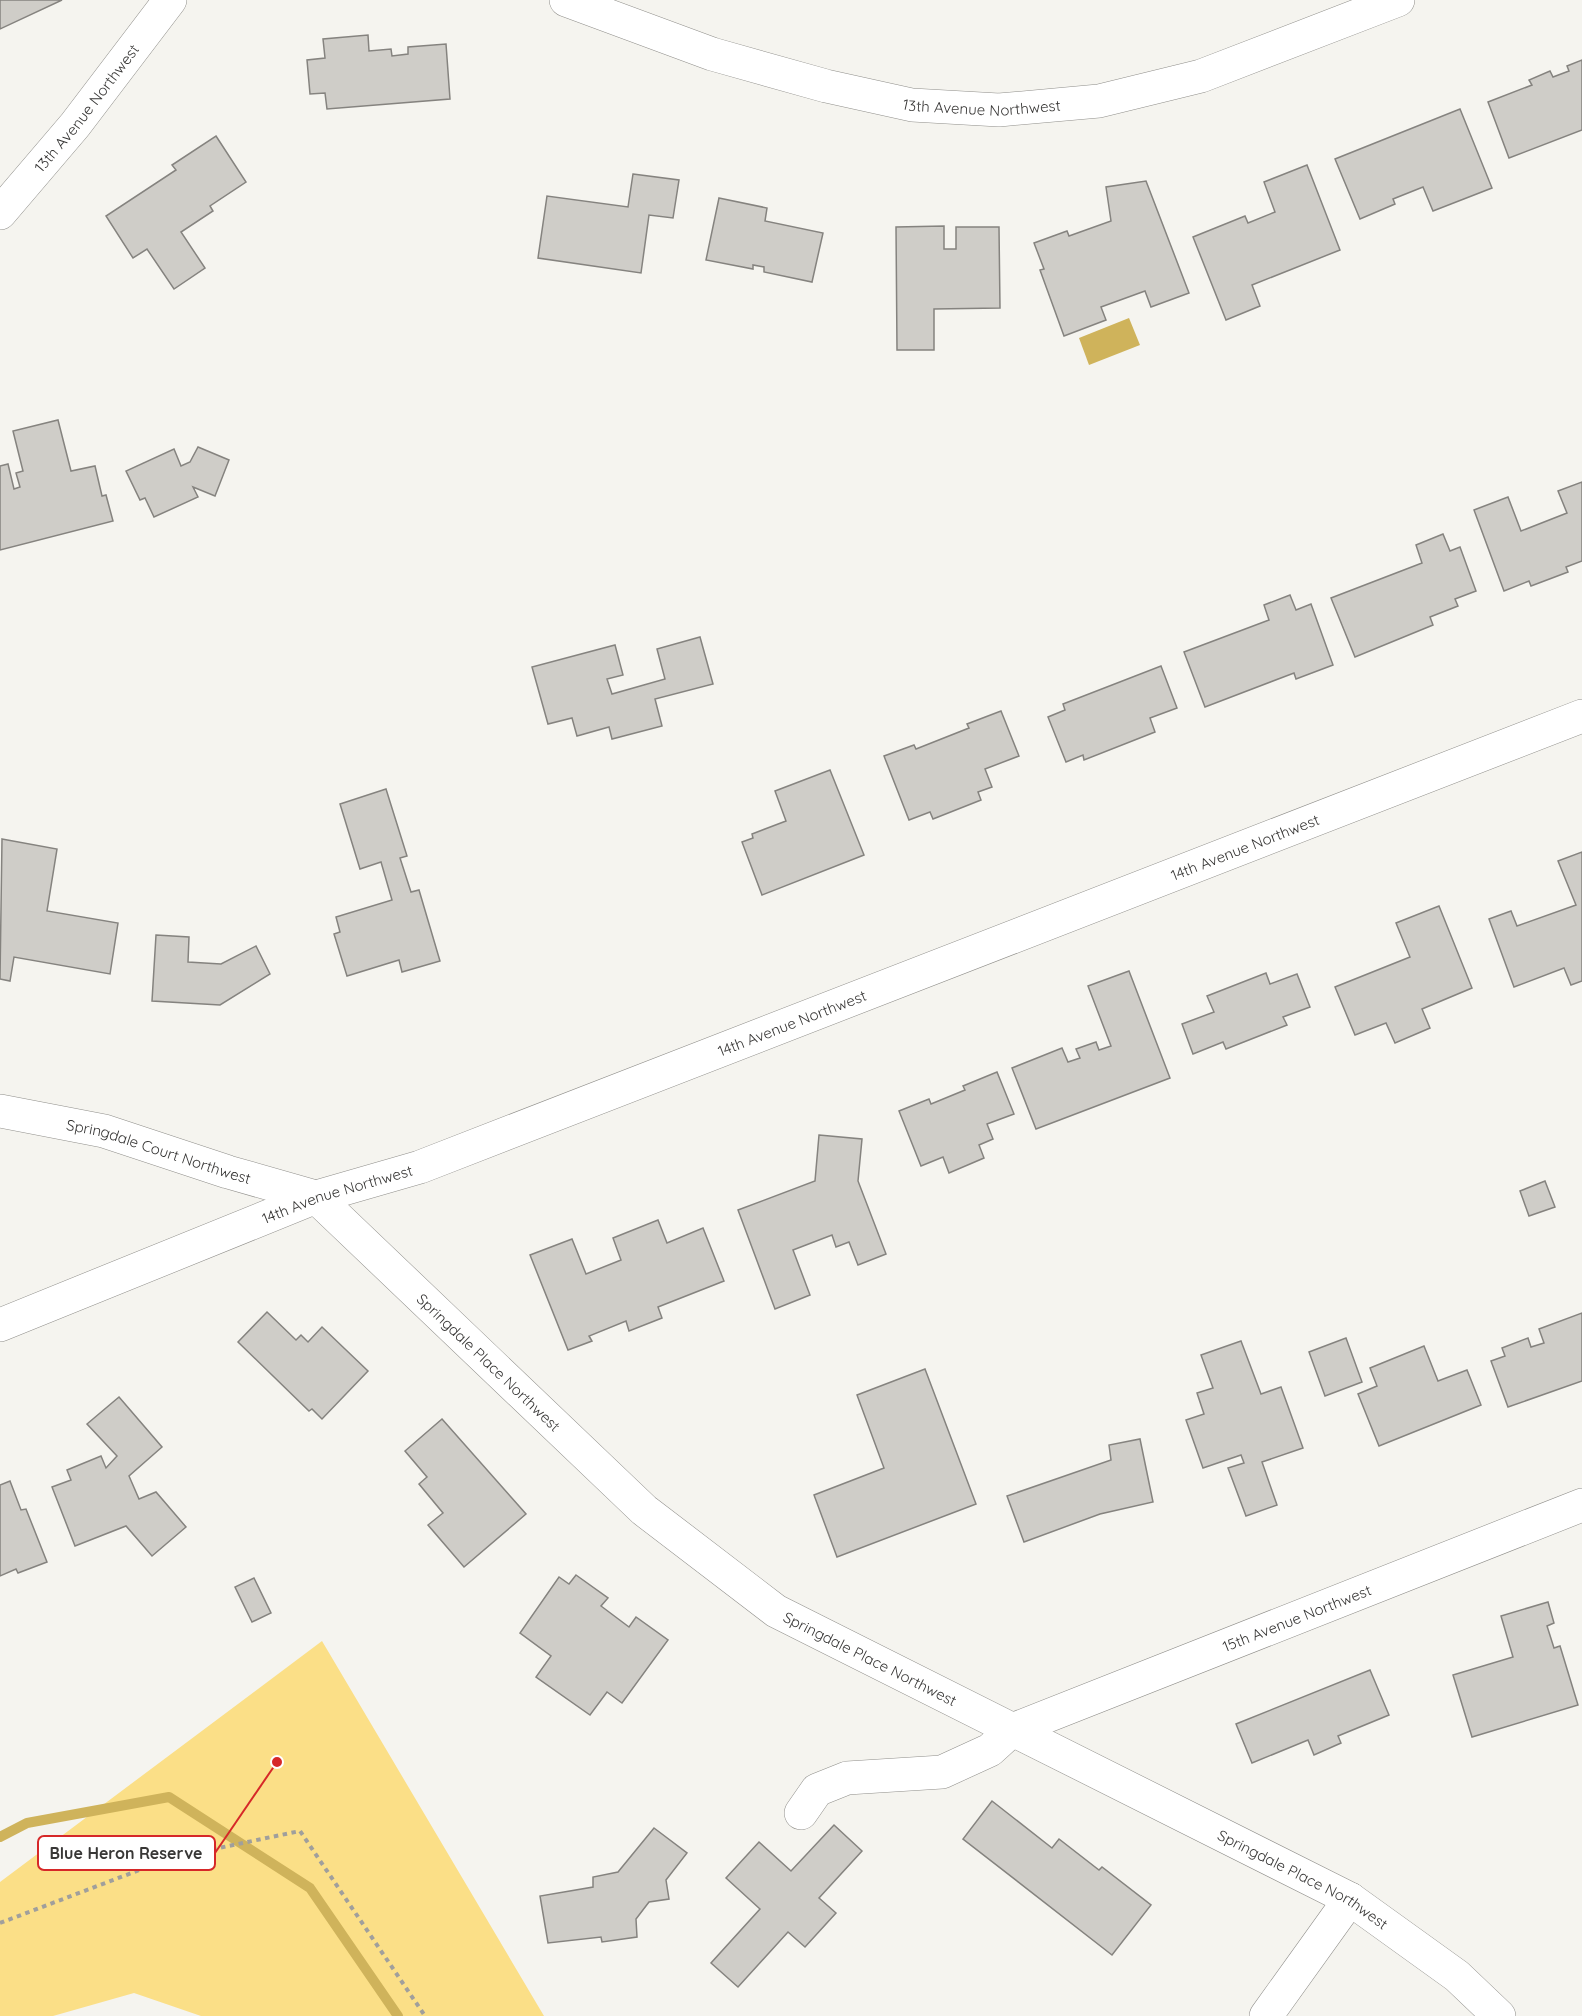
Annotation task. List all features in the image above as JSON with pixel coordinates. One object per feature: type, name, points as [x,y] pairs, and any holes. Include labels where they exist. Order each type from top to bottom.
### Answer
[{"type":"street","name":"13th Avenue Northwest","points":[[0,213],[75,125],[170,0]]},
{"type":"street","name":"13th Avenue Northwest","points":[[566,0],[712,54],[826,86],[912,105],[999,110],[1100,101],[1201,76],[1398,0]]},
{"type":"street","name":"14th Avenue Northwest","points":[[0,1325],[316,1197],[420,1167],[1582,716]]},
{"type":"street","name":"Springdale Court Northwest","points":[[0,1111],[104,1131],[228,1172],[316,1197]]},
{"type":"street","name":"Springdale Place Northwest","points":[[316,1197],[644,1510],[776,1611],[1350,1899],[1457,1976],[1498,2016]]},
{"type":"street","name":"15th Avenue Northwest","points":[[1012,1730],[1582,1505]]},
{"type":"street","points":[[801,1814],[817,1790],[847,1778],[942,1772],[990,1750],[1012,1730]]},
{"type":"street","points":[[1266,2016],[1350,1899]]},
{"type":"path","points":[[0,1923],[171,1858],[300,1831],[425,2016]]},
{"type":"shaded area","points":[[1129,318],[1140,345],[1089,365],[1079,338]]},
{"type":"shaded area","points":[[322,1641],[544,2016],[201,2016],[134,1993],[53,2016],[0,2016],[0,1882]]},
{"type":"building","points":[[0,0],[62,0],[0,29]]},
{"type":"building","points":[[368,35],[369,51],[391,49],[392,56],[408,54],[408,47],[446,44],[450,99],[327,109],[325,93],[310,94],[307,60],[325,58],[323,39]]},
{"type":"building","points":[[1582,60],[1582,130],[1509,158],[1488,102],[1532,85],[1529,80],[1550,71],[1553,77],[1569,71],[1567,66]]},
{"type":"building","points":[[1460,109],[1492,188],[1433,211],[1423,187],[1393,199],[1395,204],[1360,219],[1335,159]]},
{"type":"building","points":[[216,136],[246,182],[210,206],[213,211],[181,232],[205,268],[174,289],[147,249],[133,258],[106,216],[176,170],[172,165]]},
{"type":"building","points":[[1307,165],[1340,250],[1252,285],[1260,306],[1226,320],[1193,237],[1245,216],[1248,223],[1275,212],[1264,182]]},
{"type":"building","points":[[633,174],[679,180],[673,218],[649,215],[641,273],[538,258],[547,196],[628,207]]},
{"type":"building","points":[[1146,181],[1189,293],[1151,307],[1145,291],[1101,307],[1106,320],[1064,336],[1040,270],[1044,269],[1034,243],[1067,231],[1069,236],[1111,221],[1106,187]]},
{"type":"building","points":[[719,198],[767,208],[765,221],[823,233],[812,282],[764,272],[764,267],[753,265],[753,269],[706,260]]},
{"type":"building","points":[[944,226],[944,249],[956,249],[956,227],[999,227],[1000,308],[934,309],[934,350],[897,350],[896,227]]},
{"type":"building","points":[[58,420],[71,471],[95,466],[102,496],[106,495],[113,521],[0,550],[0,466],[8,464],[14,489],[20,487],[16,473],[23,471],[13,431]]},
{"type":"building","points":[[198,447],[229,460],[215,496],[193,487],[198,497],[154,517],[145,498],[140,500],[126,471],[174,449],[181,466],[190,462]]},
{"type":"building","points":[[1582,482],[1582,561],[1566,567],[1568,572],[1531,586],[1529,581],[1504,591],[1474,510],[1508,497],[1521,531],[1567,513],[1558,491]]},
{"type":"building","points":[[1443,534],[1450,551],[1460,547],[1476,591],[1455,599],[1458,606],[1430,617],[1433,625],[1355,657],[1331,598],[1422,563],[1416,545]]},
{"type":"building","points":[[1290,595],[1296,610],[1311,604],[1333,665],[1296,679],[1294,673],[1205,707],[1184,652],[1269,620],[1264,605]]},
{"type":"building","points":[[700,637],[713,684],[655,699],[662,726],[612,739],[609,727],[577,736],[572,718],[548,724],[532,667],[615,645],[623,675],[607,679],[612,694],[665,679],[657,649]]},
{"type":"building","points":[[1161,666],[1177,708],[1150,718],[1155,732],[1084,760],[1083,755],[1066,762],[1048,717],[1065,710],[1063,704]]},
{"type":"building","points":[[1001,711],[1019,756],[985,769],[992,787],[978,792],[981,800],[933,819],[930,812],[909,820],[884,756],[914,745],[916,749],[969,728],[967,724]]},
{"type":"building","points":[[830,770],[864,855],[762,895],[742,842],[753,838],[752,834],[786,821],[775,791]]},
{"type":"building","points":[[386,789],[407,856],[400,858],[411,892],[419,890],[440,961],[402,972],[399,960],[347,976],[334,934],[340,932],[336,917],[392,900],[381,862],[360,869],[340,804]]},
{"type":"building","points":[[2,839],[57,849],[47,911],[118,923],[110,974],[14,957],[10,981],[0,979]]},
{"type":"building","points":[[1582,852],[1582,981],[1571,985],[1564,968],[1514,987],[1489,919],[1511,911],[1517,926],[1576,905],[1558,861]]},
{"type":"building","points":[[1439,906],[1472,988],[1422,1009],[1430,1028],[1395,1043],[1386,1023],[1355,1035],[1335,987],[1410,957],[1396,923]]},
{"type":"building","points":[[156,935],[189,937],[188,962],[221,964],[256,946],[270,974],[220,1005],[152,1001]]},
{"type":"building","points":[[1129,971],[1170,1078],[1036,1129],[1012,1068],[1062,1048],[1068,1062],[1080,1058],[1076,1049],[1096,1042],[1099,1050],[1111,1046],[1088,986]]},
{"type":"building","points":[[1266,973],[1270,984],[1297,974],[1310,1007],[1283,1017],[1287,1025],[1226,1049],[1223,1042],[1193,1054],[1182,1024],[1214,1012],[1207,996]]},
{"type":"building","points":[[997,1072],[1014,1114],[987,1124],[993,1139],[979,1145],[984,1158],[949,1173],[943,1157],[921,1166],[899,1111],[929,1099],[931,1104],[965,1090],[963,1086]]},
{"type":"building","points":[[819,1135],[862,1139],[858,1181],[886,1254],[858,1265],[849,1242],[836,1247],[832,1235],[793,1250],[810,1295],[775,1309],[738,1210],[815,1181]]},
{"type":"building","points":[[1545,1181],[1555,1207],[1529,1216],[1520,1191]]},
{"type":"building","points":[[658,1220],[667,1243],[703,1228],[724,1281],[658,1307],[662,1318],[629,1331],[626,1321],[589,1336],[592,1341],[568,1350],[530,1255],[572,1239],[586,1274],[621,1260],[613,1238]]},
{"type":"building","points":[[267,1312],[296,1340],[301,1335],[308,1342],[322,1327],[368,1371],[322,1419],[312,1409],[309,1411],[238,1342]]},
{"type":"building","points":[[1582,1313],[1582,1381],[1508,1407],[1491,1361],[1505,1356],[1502,1348],[1528,1338],[1531,1347],[1544,1343],[1539,1329]]},
{"type":"building","points":[[1346,1338],[1362,1382],[1325,1396],[1309,1352]]},
{"type":"building","points":[[1241,1341],[1261,1394],[1281,1387],[1303,1448],[1262,1462],[1277,1505],[1246,1516],[1228,1468],[1244,1463],[1241,1455],[1203,1468],[1186,1420],[1204,1414],[1197,1393],[1213,1388],[1201,1355]]},
{"type":"building","points":[[1424,1346],[1438,1381],[1467,1370],[1481,1405],[1379,1446],[1358,1394],[1377,1386],[1370,1368]]},
{"type":"building","points":[[925,1369],[976,1504],[837,1557],[814,1495],[884,1468],[857,1395]]},
{"type":"building","points":[[119,1397],[162,1447],[129,1476],[139,1499],[156,1492],[186,1527],[152,1556],[126,1526],[75,1546],[52,1487],[71,1480],[67,1470],[101,1456],[106,1468],[117,1456],[87,1424]]},
{"type":"building","points":[[442,1419],[526,1514],[464,1567],[428,1525],[443,1513],[419,1484],[427,1477],[405,1451]]},
{"type":"building","points":[[1140,1439],[1153,1502],[1100,1514],[1024,1542],[1007,1496],[1111,1460],[1109,1445]]},
{"type":"building","points":[[10,1481],[21,1510],[26,1509],[47,1562],[18,1573],[16,1569],[0,1576],[0,1485]]},
{"type":"building","points":[[576,1575],[608,1598],[601,1606],[629,1627],[636,1617],[668,1640],[622,1703],[607,1692],[590,1715],[536,1677],[551,1656],[520,1633],[559,1577],[569,1584]]},
{"type":"building","points":[[254,1578],[271,1613],[252,1622],[235,1587]]},
{"type":"building","points":[[1548,1602],[1554,1623],[1547,1626],[1554,1648],[1560,1646],[1578,1705],[1472,1737],[1453,1675],[1513,1657],[1501,1616]]},
{"type":"building","points":[[1370,1670],[1389,1715],[1338,1736],[1341,1743],[1314,1755],[1308,1740],[1252,1763],[1236,1724]]},
{"type":"building","points":[[992,1801],[1052,1848],[1059,1839],[1099,1870],[1102,1867],[1151,1905],[1112,1955],[963,1839]]},
{"type":"building","points":[[834,1825],[862,1851],[819,1898],[836,1913],[805,1947],[788,1932],[738,1987],[711,1963],[760,1909],[726,1878],[759,1842],[791,1871]]},
{"type":"building","points":[[654,1828],[687,1853],[666,1880],[669,1899],[649,1902],[636,1919],[637,1937],[602,1942],[601,1937],[548,1943],[540,1896],[593,1887],[593,1877],[618,1872]]},
{"type":"waterway","points":[[0,1837],[27,1823],[169,1797],[310,1888],[398,2016]]},
{"type":"place","name":"Blue Heron Reserve","points":[[277,1762]]}]
